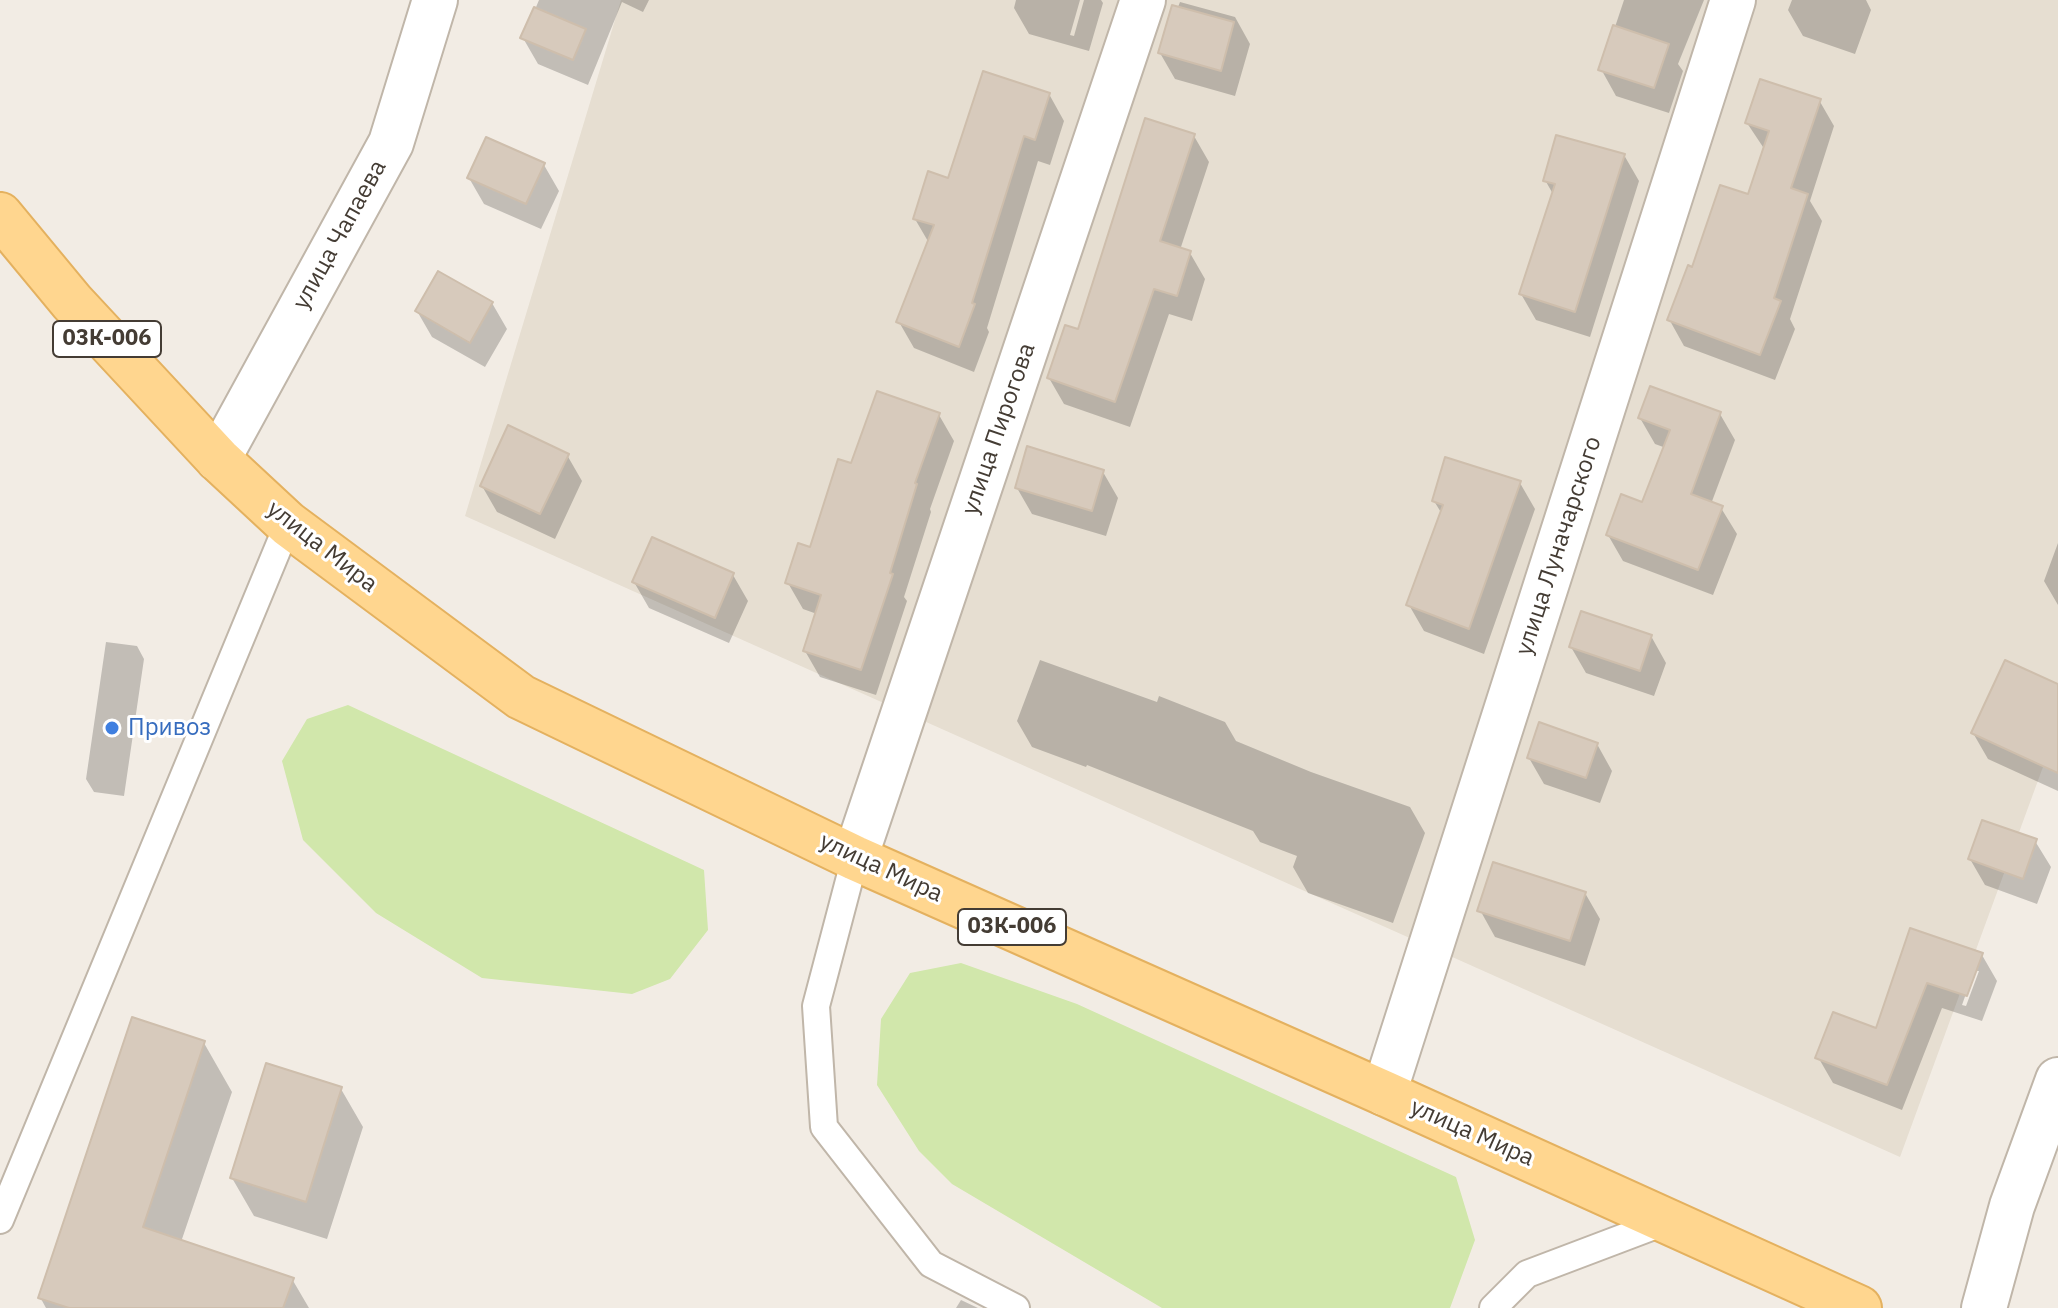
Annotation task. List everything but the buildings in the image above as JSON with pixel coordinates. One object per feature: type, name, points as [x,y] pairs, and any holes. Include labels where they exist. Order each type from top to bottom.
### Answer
[{"type":"main road","name":"03К-006","points":[[0,215],[72,302],[218,459]]},
{"type":"main road","name":"улица Мира","points":[[218,459],[288,524],[521,697],[855,858],[1859,1308]]},
{"type":"street","name":"улица Чапаева","points":[[218,459],[391,143],[435,0]]},
{"type":"street","name":"улица Пирогова","points":[[855,858],[1143,0]]},
{"type":"street","name":"улица Луначарского","points":[[1384,1093],[1733,0]]},
{"type":"street","points":[[1984,1308],[2012,1206],[2058,1080]]},
{"type":"lane","points":[[0,1220],[288,524]]},
{"type":"lane","points":[[855,858],[816,1006],[824,1127],[931,1264],[1016,1308]]},
{"type":"lane","points":[[1493,1308],[1527,1274],[1667,1221]]},
{"type":"shaded area","points":[[621,0],[2058,0],[2058,726],[1900,1157],[465,516]]},
{"type":"green space","points":[[348,705],[704,870],[708,930],[670,979],[632,994],[482,978],[376,913],[303,840],[282,761],[307,719]]},
{"type":"green space","points":[[961,963],[1077,1004],[1456,1177],[1475,1240],[1450,1308],[1162,1308],[952,1184],[919,1151],[877,1085],[881,1019],[910,973]]},
{"type":"place","name":"Привоз","points":[[112,728]]}]
